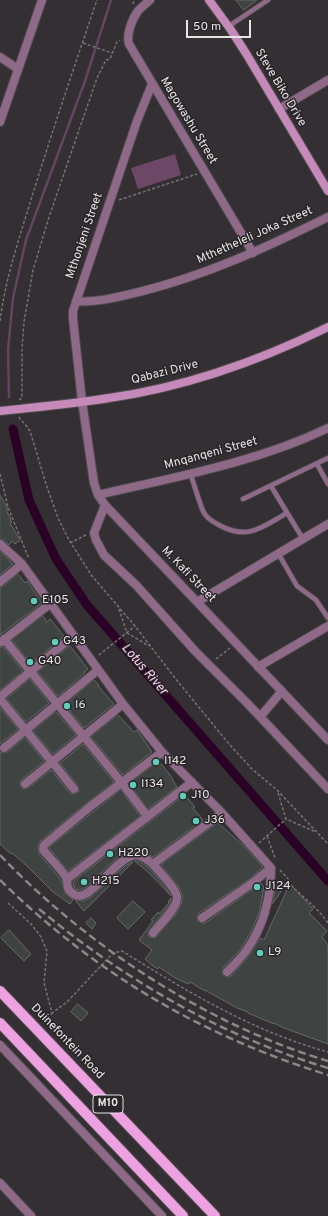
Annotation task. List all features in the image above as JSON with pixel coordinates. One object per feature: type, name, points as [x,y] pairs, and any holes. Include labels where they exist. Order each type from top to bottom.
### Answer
[{"type":"main road","name":"Duinefontein Road","points":[[0,992],[215,1216]]},
{"type":"main road","name":"M10","points":[[0,1023],[183,1216]]},
{"type":"street","points":[[0,122],[42,0]]},
{"type":"street","points":[[129,44],[128,36],[135,16],[150,0]]},
{"type":"street","name":"Steve Biko Drive","points":[[209,0],[229,26],[328,191]]},
{"type":"street","name":"Magowashu Street","points":[[129,44],[253,253]]},
{"type":"street","points":[[0,57],[18,69]]},
{"type":"street","points":[[279,109],[328,80]]},
{"type":"street","name":"Mthonjeni Street","points":[[82,401],[73,319],[76,301],[142,107],[152,84]]},
{"type":"street","name":"Mthetheleli Joka Street","points":[[76,301],[84,302],[125,295],[166,285],[213,270],[253,253],[328,216]]},
{"type":"street","name":"Qabazi Drive","points":[[1,411],[109,398],[170,386],[208,376],[270,354],[328,328]]},
{"type":"street","name":"M. Kafi Street","points":[[82,401],[94,483],[98,495],[105,505],[258,667],[325,732],[328,740]]},
{"type":"street","name":"Mnqanqeni Street","points":[[98,495],[243,460],[328,428]]},
{"type":"street","points":[[105,505],[94,533],[104,555],[151,600],[208,665],[260,717],[328,789]]},
{"type":"street","points":[[197,602],[328,524]]},
{"type":"street","points":[[0,544],[22,564],[123,704],[162,752],[222,813],[253,849],[273,865]]},
{"type":"street","points":[[0,582],[22,564]]},
{"type":"street","points":[[51,603],[2,641],[30,672],[122,782],[147,816]]},
{"type":"street","points":[[258,667],[327,629]]},
{"type":"street","points":[[74,636],[0,698],[74,790]]},
{"type":"street","points":[[4,748],[98,670]]},
{"type":"street","points":[[260,717],[282,691]]},
{"type":"street","points":[[25,784],[123,704]]},
{"type":"street","points":[[153,933],[174,907],[177,902],[177,897],[172,887],[153,864],[139,855],[131,857],[118,865],[87,893],[83,895],[75,895],[67,886],[67,879],[43,849],[44,845],[162,752]]},
{"type":"street","points":[[67,879],[192,782]]},
{"type":"street","points":[[153,864],[222,813]]},
{"type":"street","points":[[202,918],[252,884],[273,865]]},
{"type":"street","points":[[227,972],[245,952],[257,931],[270,894],[273,865]]},
{"type":"street","points":[[0,1045],[162,1216]]},
{"type":"street","points":[[0,1183],[30,1216]]},
{"type":"lane","points":[[229,26],[268,0]]},
{"type":"lane","points":[[243,500],[328,458]]},
{"type":"lane","points":[[317,464],[328,484]]},
{"type":"lane","points":[[190,473],[204,513],[210,520],[221,526],[246,534],[256,531],[286,513]]},
{"type":"lane","points":[[271,486],[303,539]]},
{"type":"lane","points":[[278,554],[297,586],[316,600],[328,618]]},
{"type":"path","points":[[0,321],[2,301],[35,186],[97,0]]},
{"type":"path","points":[[129,44],[121,40],[116,42],[110,59],[106,60],[97,78],[49,217],[33,270],[24,322],[22,350],[22,398],[18,401],[20,419],[30,431],[58,518],[70,543],[92,576],[135,626],[150,647],[229,744],[252,769],[278,791],[328,844]]},
{"type":"path","points":[[83,43],[112,53]]},
{"type":"path","points":[[109,203],[204,172]]},
{"type":"path","points":[[0,474],[8,507],[30,560]]},
{"type":"path","points":[[70,543],[94,533]]},
{"type":"path","points":[[118,608],[127,633],[150,647]]},
{"type":"path","points":[[92,661],[135,626]]},
{"type":"path","points":[[208,665],[236,643]]},
{"type":"path","points":[[278,791],[286,819]]},
{"type":"path","points":[[253,849],[286,819]]},
{"type":"path","points":[[286,819],[317,832]]},
{"type":"path","points":[[267,836],[273,865]]},
{"type":"path","points":[[290,881],[289,883],[298,893],[305,897],[328,923]]},
{"type":"path","points":[[8,903],[31,924],[41,937],[47,951],[44,983],[52,1013]]},
{"type":"path","points":[[45,1023],[52,1013],[67,1002],[113,953],[122,951],[202,1000],[244,1021],[281,1037],[328,1052]]},
{"type":"shaded area","points":[[175,154],[181,175],[138,189],[131,168]]},
{"type":"building","points":[[236,0],[257,0],[244,10]]},
{"type":"building","points":[[0,495],[8,509],[6,510],[12,522],[10,523],[20,540],[15,544],[12,541],[9,545],[0,539]]},
{"type":"building","points":[[0,551],[13,564],[0,575]]},
{"type":"building","points":[[18,574],[25,583],[27,581],[42,603],[0,635],[0,587]]},
{"type":"building","points":[[43,616],[47,622],[50,619],[64,636],[31,664],[12,640]]},
{"type":"building","points":[[70,646],[88,669],[58,696],[38,672]]},
{"type":"building","points":[[0,647],[3,647],[23,671],[0,690]]},
{"type":"building","points":[[30,679],[49,703],[26,722],[7,699]]},
{"type":"building","points":[[94,680],[114,704],[84,728],[65,705]]},
{"type":"building","points":[[0,708],[18,729],[0,744]]},
{"type":"building","points":[[56,712],[76,735],[53,754],[33,731]]},
{"type":"building","points":[[118,715],[134,732],[137,730],[152,752],[123,775],[91,737]]},
{"type":"building","points":[[25,738],[44,761],[21,780],[20,785],[23,789],[28,788],[51,770],[70,793],[77,793],[79,791],[78,786],[60,763],[83,744],[114,782],[40,841],[38,848],[39,854],[61,880],[65,893],[73,900],[70,904],[52,891],[25,864],[0,844],[0,752],[7,752]]},
{"type":"building","points":[[159,761],[173,779],[177,787],[148,809],[129,784]]},
{"type":"building","points":[[121,790],[140,816],[68,871],[49,848]]},
{"type":"building","points":[[185,795],[203,820],[153,857],[140,850],[129,851],[118,857],[86,887],[77,890],[74,887],[73,882]]},
{"type":"building","points":[[218,823],[245,847],[263,867],[248,880],[199,913],[197,918],[198,921],[205,923],[261,883],[264,887],[260,910],[252,930],[240,950],[223,968],[222,974],[226,977],[231,976],[248,957],[260,938],[264,940],[287,890],[292,886],[313,909],[309,913],[327,931],[322,937],[328,945],[328,1044],[284,1028],[237,1008],[190,982],[188,984],[175,978],[159,967],[158,969],[145,959],[152,950],[139,940],[153,921],[151,920],[169,903],[168,902],[171,898],[170,904],[148,932],[149,937],[155,938],[176,914],[182,902],[182,895],[179,887],[161,865]]},
{"type":"building","points":[[135,861],[139,861],[149,868],[171,896],[148,872]]},
{"type":"building","points":[[133,862],[84,911],[75,900],[84,901],[92,896],[125,866]]},
{"type":"building","points":[[277,883],[283,889],[272,904],[276,885]]},
{"type":"building","points":[[133,901],[145,912],[128,929],[117,918]]},
{"type":"building","points":[[91,918],[96,923],[92,929],[86,923]]},
{"type":"building","points":[[9,930],[31,954],[24,961],[1,938]]},
{"type":"building","points":[[78,1004],[88,1013],[81,1021],[71,1012]]},
{"type":"waterway","points":[[9,397],[8,350],[13,298],[26,240],[85,81],[111,0]]},
{"type":"waterway","name":"Lotus River","points":[[13,429],[29,500],[56,559],[87,605],[328,881]]},
{"type":"railway","points":[[0,855],[34,889],[71,921],[110,951],[151,979],[194,1004],[238,1026],[283,1046],[328,1061]]},
{"type":"railway","points":[[0,880],[36,914],[74,944],[112,972],[152,998],[193,1021],[236,1041],[281,1059],[328,1075]]},
{"type":"railway","points":[[39,909],[105,959],[176,1003],[250,1040],[288,1055],[328,1068]]},
{"type":"place","name":"E105","points":[[34,601]]},
{"type":"place","name":"G43","points":[[55,642]]},
{"type":"place","name":"G40","points":[[30,662]]},
{"type":"place","name":"I6","points":[[67,706]]},
{"type":"place","name":"I142","points":[[156,762]]},
{"type":"place","name":"I134","points":[[133,785]]},
{"type":"place","name":"J10","points":[[183,796]]},
{"type":"place","name":"J36","points":[[196,821]]},
{"type":"place","name":"H220","points":[[110,854]]},
{"type":"place","name":"H215","points":[[84,882]]},
{"type":"place","name":"J124","points":[[257,887]]},
{"type":"place","name":"L9","points":[[260,953]]}]
